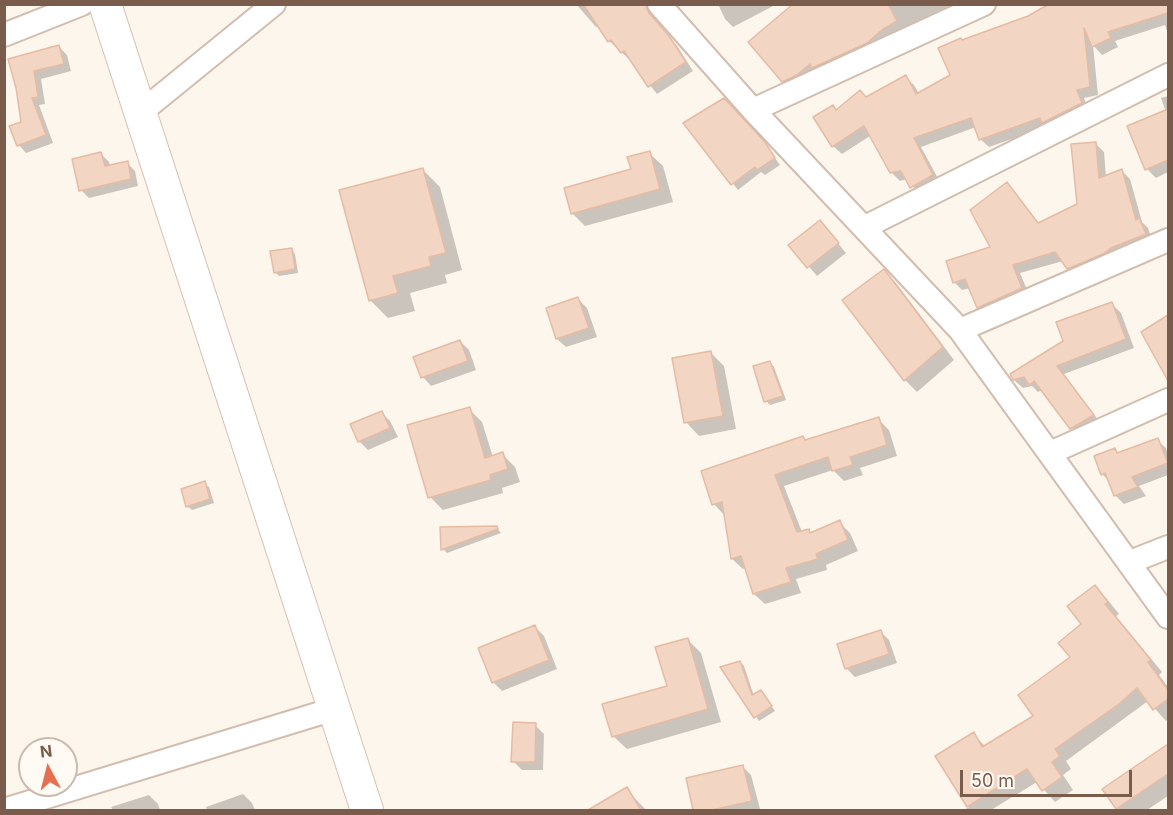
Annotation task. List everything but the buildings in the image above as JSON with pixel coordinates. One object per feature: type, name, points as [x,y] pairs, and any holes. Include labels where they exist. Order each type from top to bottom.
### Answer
[{"type":"street","points":[[4,35],[82,4]]},
{"type":"street","points":[[105,4],[367,810]]},
{"type":"street","points":[[140,113],[274,4]]},
{"type":"street","points":[[753,110],[984,4]]},
{"type":"street","points":[[669,7],[753,110],[960,330],[1168,617]]},
{"type":"street","points":[[865,227],[1168,75]]},
{"type":"street","points":[[960,330],[1168,240]]},
{"type":"street","points":[[1050,453],[1168,400]]},
{"type":"street","points":[[1130,562],[1168,547]]},
{"type":"street","points":[[4,810],[334,709]]}]
